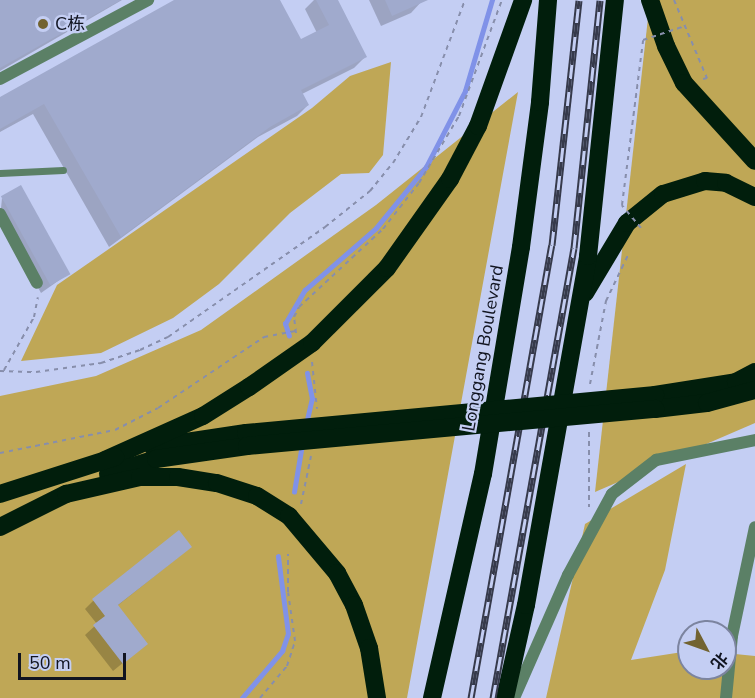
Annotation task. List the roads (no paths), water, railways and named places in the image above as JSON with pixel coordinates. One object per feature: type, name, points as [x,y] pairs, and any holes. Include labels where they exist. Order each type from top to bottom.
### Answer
[{"type":"highway","points":[[105,460],[203,416],[249,387],[312,343],[387,268],[428,214],[472,136],[499,73],[523,0]]},
{"type":"highway","name":"Longgang Boulevard","points":[[432,698],[483,474],[521,247],[540,102],[548,0]]},
{"type":"highway","points":[[505,698],[545,507],[576,310],[588,256],[615,0]]},
{"type":"highway","points":[[650,0],[666,46],[684,83],[755,162]]},
{"type":"highway","points":[[576,310],[627,223],[663,194],[705,182],[726,183],[755,197]]},
{"type":"highway","points":[[655,402],[736,382],[755,372]]},
{"type":"highway","points":[[0,494],[153,447],[655,402],[706,403],[755,390]]},
{"type":"highway","points":[[0,527],[66,494],[147,462],[247,440]]},
{"type":"highway","points":[[66,494],[140,477],[178,477],[218,483],[257,496],[289,516],[337,573],[354,605],[369,648],[377,698]]},
{"type":"street","points":[[0,79],[148,0]]},
{"type":"street","points":[[0,214],[37,283]]},
{"type":"street","points":[[514,698],[568,575],[612,494],[656,460],[719,444],[755,440]]},
{"type":"street","points":[[726,698],[732,636],[755,527]]},
{"type":"lane","points":[[0,173],[63,170]]},
{"type":"waterway","points":[[289,336],[285,324],[305,290],[376,228],[426,167],[465,91],[492,0]]},
{"type":"waterway","points":[[306,424],[312,399],[307,373]]},
{"type":"waterway","points":[[294,492],[302,444]]},
{"type":"waterway","points":[[242,698],[282,651],[288,634],[278,557]]},
{"type":"railway","points":[[471,698],[552,245],[579,0]]},
{"type":"railway","points":[[493,698],[574,248],[600,0]]},
{"type":"place","name":"C栋","points":[[43,24]]}]
